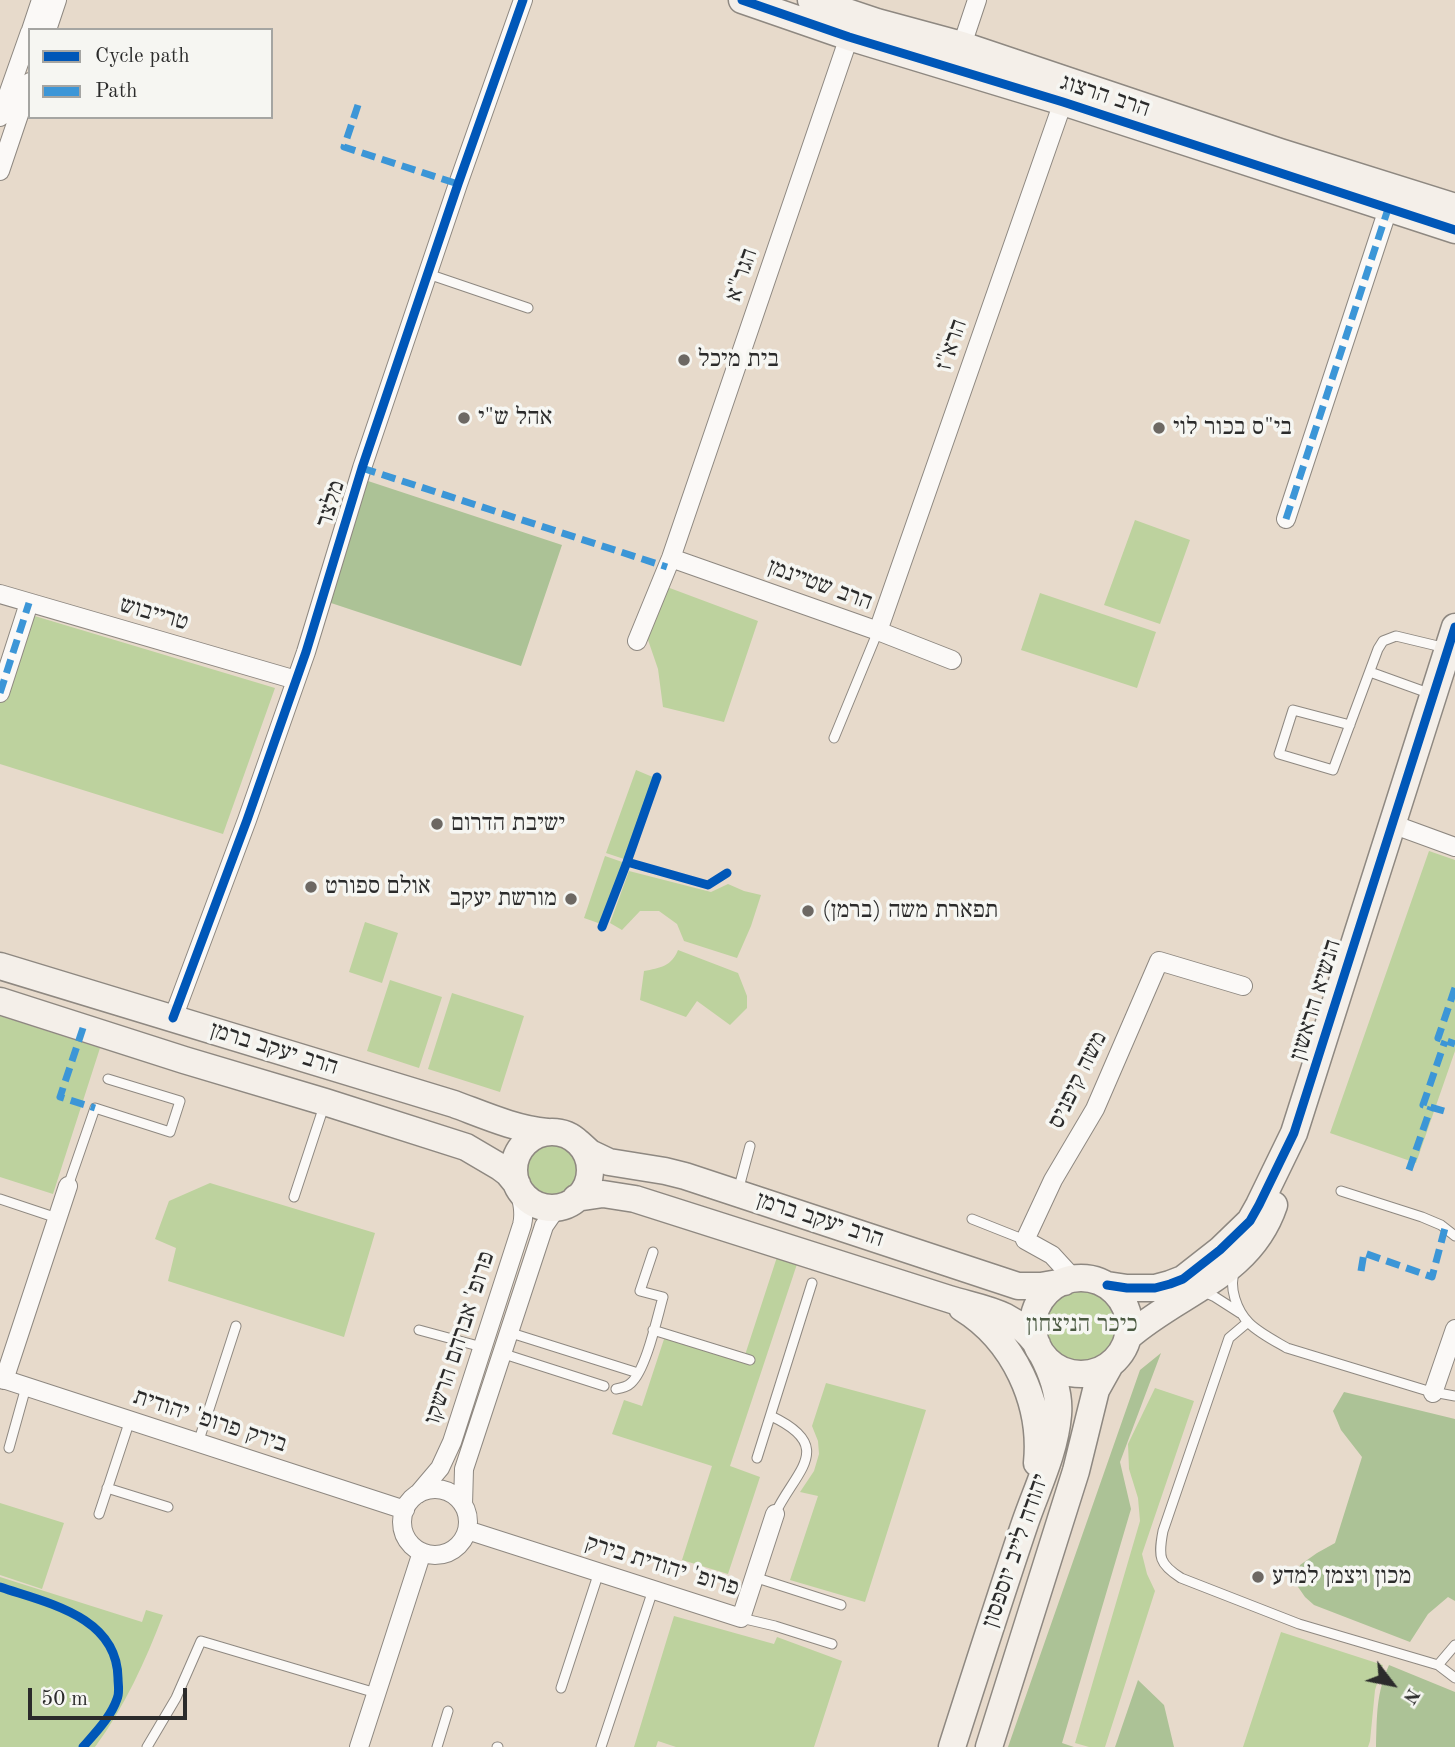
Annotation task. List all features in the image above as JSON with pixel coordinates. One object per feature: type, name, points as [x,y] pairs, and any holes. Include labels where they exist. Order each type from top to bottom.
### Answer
[{"type":"street","points":[[31,28],[41,0]]},
{"type":"street","points":[[48,28],[57,0]]},
{"type":"street","name":"מלצר","points":[[173,1018],[306,652],[362,468],[523,0]]},
{"type":"street","name":"הרב הרצוג","points":[[742,0],[849,37],[1455,230]]},
{"type":"street","name":"הרב הרצוג","points":[[811,0],[877,22],[962,45],[1455,208]]},
{"type":"street","points":[[919,58],[962,45],[977,0]]},
{"type":"street","points":[[849,37],[877,22]]},
{"type":"street","points":[[0,117],[28,37]]},
{"type":"street","name":"הגר\"א","points":[[637,641],[671,558],[849,37]]},
{"type":"street","points":[[1050,76],[1063,103]]},
{"type":"street","points":[[0,171],[28,88]]},
{"type":"street","name":"הרא\"ז","points":[[877,631],[1063,103]]},
{"type":"street","points":[[1286,519],[1388,209]]},
{"type":"street","name":"הרב שטיינמן","points":[[671,558],[952,660]]},
{"type":"street","name":"טרייבוש","points":[[0,594],[296,680]]},
{"type":"street","points":[[0,694],[29,603]]},
{"type":"street","name":"הנשיא הראשון","points":[[1107,1285],[1155,1288],[1183,1279],[1220,1250],[1250,1221],[1259,1205],[1294,1133],[1452,638]]},
{"type":"street","points":[[1392,824],[1455,847]]},
{"type":"street","name":"משה קיפניס","points":[[1025,1240],[1053,1180],[1095,1108],[1159,961],[1242,986]]},
{"type":"street","name":"הרב יעקב ברמן","points":[[0,966],[454,1104],[508,1124],[547,1132]]},
{"type":"street","name":"הרב יעקב ברמן","points":[[0,1001],[466,1147],[508,1173],[518,1186]]},
{"type":"street","points":[[547,1132],[564,1134],[579,1143],[588,1159],[589,1171],[587,1183],[580,1194],[568,1202],[550,1207],[530,1201],[518,1186],[514,1167],[519,1151],[531,1138],[547,1132]]},
{"type":"street","name":"הרב יעקב ברמן","points":[[579,1143],[600,1159],[609,1162],[665,1171],[1017,1286],[1041,1286],[1069,1280]]},
{"type":"street","name":"הנשיא הראשון","points":[[1128,1337],[1148,1320],[1222,1273],[1256,1242],[1274,1208],[1288,1147]]},
{"type":"street","points":[[2,1379],[68,1186]]},
{"type":"street","name":"פרופ' אברהם הרשקו","points":[[418,1494],[439,1468],[453,1442],[524,1218],[518,1186]]},
{"type":"street","name":"הרב יעקב ברמן","points":[[568,1202],[603,1194],[635,1199],[1006,1316],[1021,1326],[1039,1349]]},
{"type":"street","name":"פרופ' אברהם הרשקו","points":[[463,1505],[464,1469],[544,1226],[553,1213],[568,1202]]},
{"type":"street","points":[[1025,1240],[1052,1255],[1069,1280]]},
{"type":"street","points":[[1091,1279],[1107,1285],[1121,1299],[1127,1311],[1128,1337],[1121,1353],[1110,1365],[1093,1373],[1074,1374],[1056,1367],[1039,1349],[1033,1324],[1042,1298],[1069,1280],[1091,1279]]},
{"type":"street","points":[[949,1299],[974,1315],[994,1334],[1030,1392],[1038,1454],[1034,1495]]},
{"type":"street","points":[[1433,1392],[1455,1329]]},
{"type":"street","name":"יהודה לייב יוספסון","points":[[952,1747],[1050,1452],[1058,1417],[1055,1385],[1039,1349]]},
{"type":"street","name":"יהודה לייב יוספסון","points":[[989,1747],[1076,1471],[1096,1390],[1110,1365]]},
{"type":"street","name":"בירק פרופ' יהודית","points":[[2,1379],[405,1510]]},
{"type":"street","points":[[433,1489],[443,1490],[452,1494],[463,1505],[467,1515],[467,1530],[459,1544],[447,1552],[432,1555],[413,1547],[402,1524],[405,1510],[418,1494],[433,1489]]},
{"type":"street","name":"פרופ' יהודית בירק","points":[[467,1530],[741,1618],[775,1514]]},
{"type":"street","points":[[359,1747],[422,1552]]},
{"type":"lane","points":[[428,274],[528,308]]},
{"type":"lane","points":[[834,738],[877,631]]},
{"type":"lane","points":[[1350,725],[1293,710],[1279,754],[1333,771],[1383,641],[1396,636],[1452,638]]},
{"type":"lane","points":[[1370,672],[1433,694]]},
{"type":"lane","points":[[68,1186],[95,1108],[170,1132],[180,1101],[108,1079]]},
{"type":"lane","points":[[294,1197],[325,1102]]},
{"type":"lane","points":[[738,1194],[750,1146]]},
{"type":"lane","points":[[1341,1191],[1441,1224],[1455,1236]]},
{"type":"lane","points":[[0,1199],[57,1218]]},
{"type":"lane","points":[[972,1219],[1025,1240]]},
{"type":"lane","points":[[616,1389],[628,1386],[638,1373],[663,1297],[640,1291],[653,1252]]},
{"type":"lane","points":[[1242,1256],[1233,1275],[1233,1287],[1235,1300],[1246,1319]]},
{"type":"lane","points":[[757,1458],[812,1283]]},
{"type":"lane","points":[[1173,1304],[1202,1292],[1231,1306],[1287,1348],[1433,1392],[1455,1396]]},
{"type":"lane","points":[[1246,1319],[1230,1338],[1163,1531],[1160,1558],[1167,1569],[1181,1577],[1299,1624],[1438,1665],[1455,1678]]},
{"type":"lane","points":[[198,1443],[236,1326]]},
{"type":"lane","points":[[419,1330],[482,1347]]},
{"type":"lane","points":[[653,1330],[750,1360]]},
{"type":"lane","points":[[508,1332],[638,1373]]},
{"type":"lane","points":[[501,1353],[604,1386]]},
{"type":"lane","points":[[9,1448],[26,1387]]},
{"type":"lane","points":[[771,1416],[796,1430],[807,1448],[805,1464],[775,1514]]},
{"type":"lane","points":[[99,1514],[130,1420]]},
{"type":"lane","points":[[107,1488],[168,1507]]},
{"type":"lane","points":[[561,1688],[599,1572]]},
{"type":"lane","points":[[754,1577],[841,1605]]},
{"type":"lane","points":[[601,1747],[653,1590]]},
{"type":"lane","points":[[741,1618],[832,1644]]},
{"type":"lane","points":[[149,1746],[176,1698],[201,1641],[377,1693]]},
{"type":"lane","points":[[1438,1665],[1455,1645]]},
{"type":"lane","points":[[437,1747],[448,1711]]},
{"type":"green space","points":[[368,481],[562,545],[521,666],[328,602]]},
{"type":"green space","points":[[1135,520],[1190,540],[1160,624],[1104,605]]},
{"type":"green space","points":[[667,587],[758,621],[724,722],[663,707],[658,669],[647,637]]},
{"type":"green space","points":[[1040,593],[1156,632],[1137,688],[1021,650]]},
{"type":"green space","points":[[18,611],[275,688],[223,834],[0,764],[0,665]]},
{"type":"green space","points":[[636,770],[655,778],[627,860],[606,853]]},
{"type":"green space","points":[[1429,851],[1455,860],[1455,1051],[1416,1163],[1330,1133]]},
{"type":"green space","points":[[605,856],[625,863],[601,924],[584,918]]},
{"type":"green space","points":[[629,871],[711,892],[728,884],[761,895],[737,958],[684,941],[677,924],[659,911],[640,911],[622,930],[610,923]]},
{"type":"green space","points":[[365,922],[398,933],[382,983],[349,972]]},
{"type":"green space","points":[[678,950],[738,973],[747,996],[747,1008],[730,1025],[697,1001],[686,1017],[640,1000],[644,971],[669,963]]},
{"type":"green space","points":[[390,980],[442,997],[419,1068],[367,1051]]},
{"type":"green space","points":[[452,993],[524,1016],[500,1092],[428,1069]]},
{"type":"green space","points":[[0,1016],[100,1048],[53,1194],[0,1177]]},
{"type":"green space","points":[[550,1139],[562,1141],[572,1148],[579,1158],[579,1182],[572,1192],[562,1199],[550,1201],[538,1199],[528,1192],[521,1182],[519,1170],[521,1158],[528,1148],[538,1141]]},
{"type":"green space","points":[[210,1183],[375,1233],[344,1337],[168,1281],[176,1248],[155,1239],[169,1201]]},
{"type":"green space","points":[[777,1257],[797,1264],[730,1466],[760,1477],[728,1574],[682,1560],[712,1466],[612,1434],[624,1400],[642,1406],[667,1330],[745,1355]]},
{"type":"green space","name":"כיכר הניצחון","points":[[1082,1287],[1096,1290],[1109,1298],[1117,1311],[1120,1325],[1117,1339],[1109,1352],[1096,1360],[1082,1363],[1068,1360],[1055,1352],[1047,1339],[1044,1325],[1047,1311],[1055,1298],[1068,1290]]},
{"type":"green space","points":[[1161,1353],[1120,1462],[1131,1509],[1062,1743],[1074,1747],[1008,1747],[1140,1370]]},
{"type":"green space","points":[[826,1383],[926,1410],[865,1602],[790,1580],[818,1496],[800,1492],[814,1471],[819,1454],[818,1441],[812,1426]]},
{"type":"green space","points":[[1155,1388],[1194,1401],[1142,1554],[1155,1591],[1105,1747],[1089,1747],[1075,1743],[1140,1521],[1138,1498],[1129,1469],[1128,1444]]},
{"type":"green space","points":[[1344,1392],[1455,1419],[1455,1601],[1448,1597],[1428,1614],[1410,1642],[1314,1605],[1296,1584],[1300,1565],[1335,1543],[1362,1457],[1341,1430],[1333,1411]]},
{"type":"green space","points":[[0,1503],[64,1523],[42,1589],[0,1575]]},
{"type":"green space","points":[[0,1577],[142,1622],[146,1610],[163,1615],[134,1683],[95,1747],[0,1747]]},
{"type":"green space","points":[[674,1616],[774,1644],[777,1637],[842,1661],[814,1747],[676,1747],[658,1741],[656,1747],[634,1747]]},
{"type":"green space","points":[[1281,1632],[1383,1665],[1375,1690],[1368,1747],[1243,1747]]},
{"type":"green space","points":[[1389,1665],[1455,1692],[1455,1747],[1376,1747],[1379,1695]]},
{"type":"green space","points":[[1138,1680],[1164,1705],[1174,1747],[1115,1747]]},
{"type":"marked path","points":[[358,105],[344,147],[458,184]]},
{"type":"marked path","points":[[1286,519],[1388,209]]},
{"type":"marked path","points":[[362,468],[667,567]]},
{"type":"marked path","points":[[0,693],[29,603]]},
{"type":"marked path","points":[[1455,988],[1438,1038],[1455,1044]]},
{"type":"marked path","points":[[83,1028],[60,1097],[95,1108]]},
{"type":"marked path","points":[[1444,1111],[1423,1105],[1445,1041]]},
{"type":"marked path","points":[[1409,1170],[1431,1107]]},
{"type":"marked path","points":[[1361,1271],[1364,1253],[1432,1277],[1445,1228]]},
{"type":"cycle path","points":[[173,1018],[306,652],[362,468],[523,0]]},
{"type":"cycle path","points":[[742,0],[849,37],[1063,102],[1455,230]]},
{"type":"cycle path","points":[[1107,1285],[1155,1288],[1183,1279],[1220,1250],[1250,1221],[1259,1205],[1294,1133],[1455,627]]},
{"type":"cycle path","points":[[602,927],[657,777]]},
{"type":"cycle path","points":[[627,862],[708,885],[727,873]]},
{"type":"cycle path","points":[[0,1587],[58,1606],[76,1615],[93,1626],[106,1640],[115,1657],[118,1697],[107,1718],[83,1747]]},
{"type":"place","name":"בית מיכל","points":[[684,360]]},
{"type":"place","name":"אהל ש\"י","points":[[464,418]]},
{"type":"place","name":"בי\"ס בכור לוי","points":[[1159,428]]},
{"type":"place","name":"ישיבת הדרום","points":[[437,824]]},
{"type":"place","name":"אולם ספורט","points":[[311,887]]},
{"type":"place","name":"מורשת יעקב","points":[[571,899]]},
{"type":"place","name":"תפארת משה (ברמן)","points":[[808,911]]},
{"type":"place","name":"מכון ויצמן למדע","points":[[1258,1577]]}]
